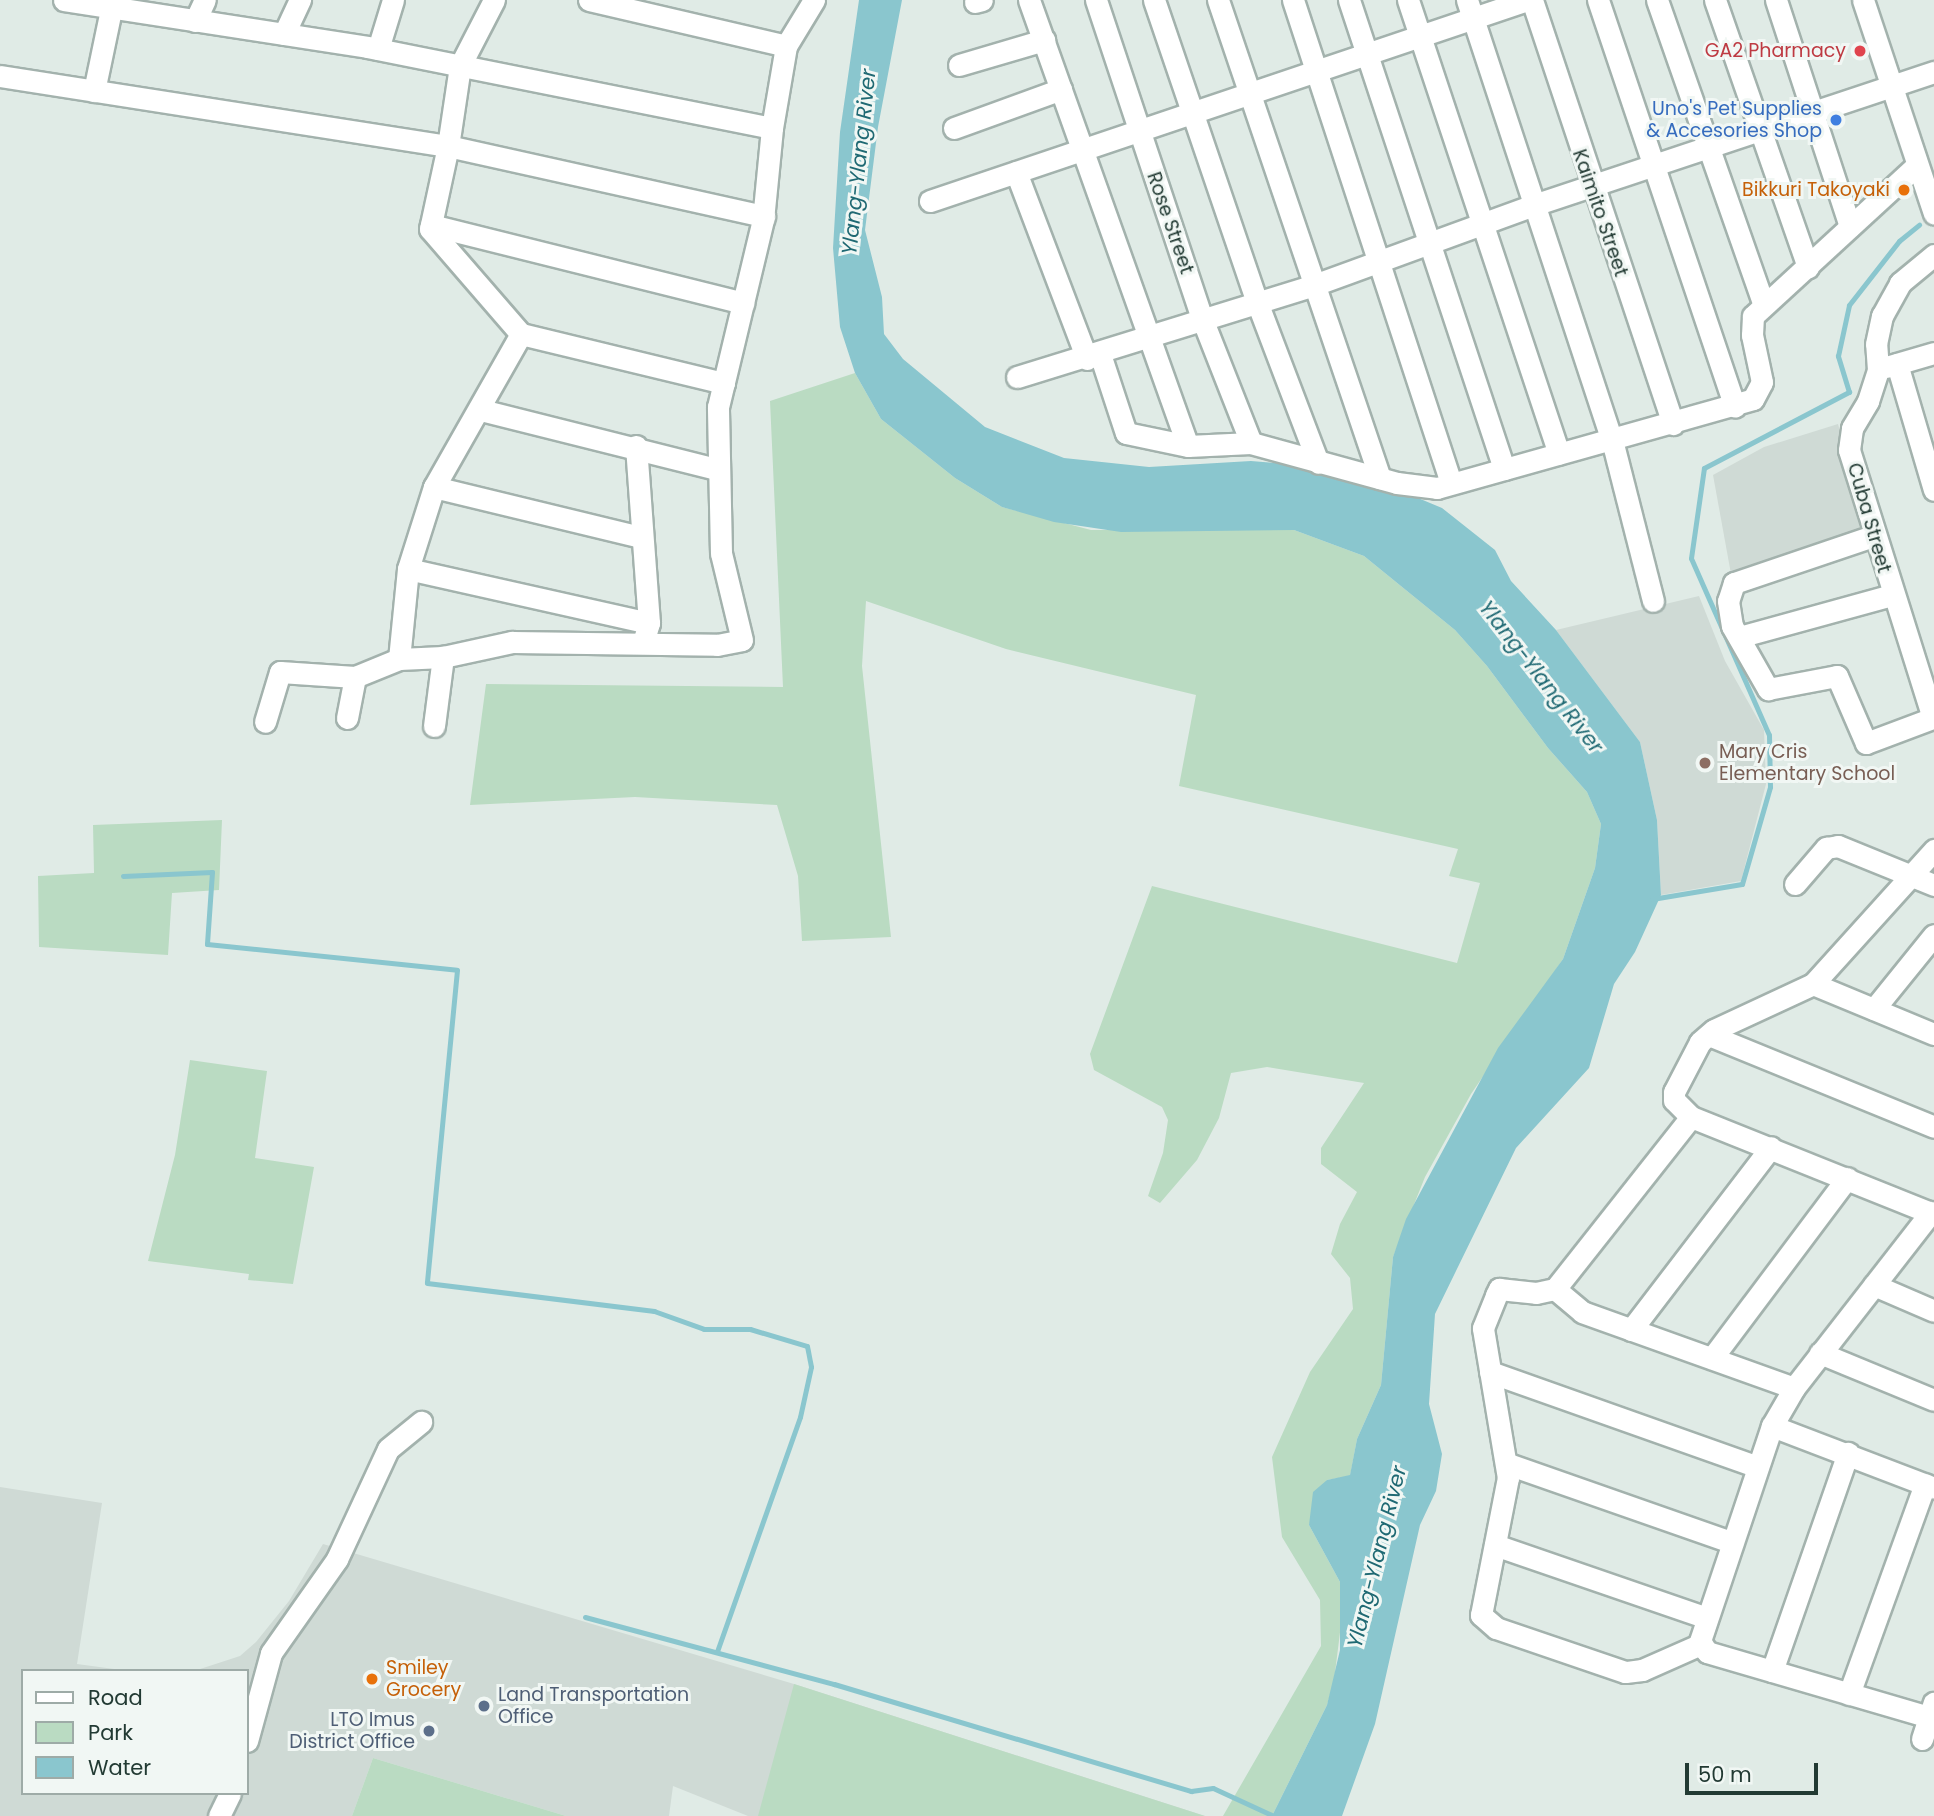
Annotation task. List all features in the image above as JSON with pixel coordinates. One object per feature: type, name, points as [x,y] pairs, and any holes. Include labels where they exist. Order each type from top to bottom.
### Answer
[{"type":"street","points":[[64,0],[111,4],[378,50],[772,128]]},
{"type":"street","points":[[195,20],[205,0]]},
{"type":"street","points":[[284,34],[300,0]]},
{"type":"street","points":[[378,50],[393,0]]},
{"type":"street","points":[[494,0],[460,66],[448,146],[430,229],[521,334],[724,383]]},
{"type":"street","points":[[589,0],[786,46]]},
{"type":"street","points":[[265,723],[280,672],[355,677],[399,659],[443,657],[512,642],[642,646],[717,645],[742,640],[721,553],[718,407],[764,216],[772,128],[786,46],[814,0]]},
{"type":"street","points":[[1029,0],[1188,446]]},
{"type":"street","name":"Rose Street","points":[[1096,0],[1203,321],[1251,443]]},
{"type":"street","points":[[1154,0],[1257,302],[1318,463]]},
{"type":"street","points":[[1218,0],[1380,478]]},
{"type":"street","points":[[1293,0],[1375,261],[1451,483]]},
{"type":"street","points":[[1349,0],[1504,469]]},
{"type":"street","points":[[1408,0],[1559,454]]},
{"type":"street","points":[[930,201],[1419,36],[1470,10],[1529,0]]},
{"type":"street","name":"Kaimito Street","points":[[1529,0],[1672,424]]},
{"type":"street","points":[[1598,0],[1735,407]]},
{"type":"street","points":[[1657,0],[1764,305]]},
{"type":"street","points":[[1715,0],[1808,267]]},
{"type":"street","points":[[1776,0],[1850,226]]},
{"type":"street","points":[[1863,0],[1915,167],[1934,214]]},
{"type":"street","points":[[94,91],[111,4]]},
{"type":"street","points":[[1470,10],[1612,440],[1653,601]]},
{"type":"street","points":[[959,65],[1044,40]]},
{"type":"street","points":[[1017,377],[1093,356],[1314,285],[1480,223],[1892,89],[1934,72]]},
{"type":"street","points":[[0,76],[448,146],[764,216]]},
{"type":"street","points":[[954,128],[1061,89]]},
{"type":"street","points":[[1016,172],[1126,433],[1188,446],[1251,443],[1318,463],[1420,487],[1451,483],[1735,407],[1758,395],[1762,386],[1751,326],[1764,305],[1915,167]]},
{"type":"street","points":[[431,225],[743,303]]},
{"type":"street","name":"Cuba Street","points":[[1933,718],[1873,536],[1849,450],[1852,428],[1887,367],[1876,344],[1882,316],[1900,283],[1934,255]]},
{"type":"street","points":[[399,659],[408,569],[434,487],[481,410],[521,334]]},
{"type":"street","points":[[1934,353],[1887,367],[1934,490]]},
{"type":"street","points":[[481,410],[636,446],[719,470]]},
{"type":"street","points":[[636,446],[649,623],[642,646]]},
{"type":"street","points":[[434,487],[641,537]]},
{"type":"street","points":[[1873,536],[1734,583],[1728,601],[1739,638],[1768,690],[1837,676],[1866,743],[1933,718]]},
{"type":"street","points":[[408,569],[649,623]]},
{"type":"street","points":[[1739,638],[1892,595]]},
{"type":"street","points":[[435,726],[443,657]]},
{"type":"street","points":[[347,718],[355,677]]},
{"type":"street","points":[[1795,884],[1826,848],[1838,846],[1912,873],[1934,885]]},
{"type":"street","points":[[1922,1739],[1931,1710],[1849,1694],[1707,1652],[1702,1644],[1707,1618],[1772,1426],[1794,1388],[1820,1353],[1932,1213],[1691,1117],[1674,1100],[1674,1092],[1700,1042],[1709,1035],[1813,984],[1934,850]]},
{"type":"street","points":[[1874,1009],[1934,935]]},
{"type":"street","points":[[1813,984],[1934,1034]]},
{"type":"street","points":[[1709,1035],[1934,1127]]},
{"type":"street","points":[[1691,1117],[1555,1289],[1536,1293],[1499,1289],[1483,1328],[1508,1464],[1481,1615],[1496,1628],[1625,1672],[1642,1670],[1702,1644]]},
{"type":"street","points":[[1630,1329],[1770,1147]]},
{"type":"street","points":[[1712,1359],[1847,1178]]},
{"type":"street","points":[[1874,1285],[1934,1311]]},
{"type":"street","points":[[1555,1289],[1582,1312],[1794,1388]]},
{"type":"street","points":[[1820,1353],[1934,1400]]},
{"type":"street","points":[[1490,1372],[1758,1467]]},
{"type":"street","points":[[248,1737],[271,1653],[337,1559],[388,1449],[421,1422]]},
{"type":"street","points":[[1772,1426],[1929,1486],[1849,1694]]},
{"type":"street","points":[[1772,1671],[1848,1454]]},
{"type":"street","points":[[1508,1464],[1733,1543]]},
{"type":"street","points":[[1494,1545],[1707,1618]]},
{"type":"street","points":[[219,1816],[230,1795]]},
{"type":"street","points":[[225,1816],[230,1795]]},
{"type":"shaded area","points":[[1838,424],[1868,528],[1731,574],[1713,475],[1764,447]]},
{"type":"shaded area","name":"Mary Cris Elementary School","points":[[1699,596],[1725,661],[1764,730],[1766,784],[1741,881],[1661,895],[1657,820],[1640,742],[1556,630]]},
{"type":"shaded area","points":[[0,1487],[102,1503],[77,1664],[114,1669],[21,1669],[21,1795],[248,1795],[248,1669],[200,1669],[240,1656],[256,1642],[289,1601],[323,1544],[794,1684],[1205,1816],[748,1816],[673,1786],[669,1816],[566,1816],[373,1758],[352,1816],[0,1816]]},
{"type":"green space","points":[[855,373],[881,419],[955,478],[1002,507],[1091,530],[1294,530],[1364,556],[1455,630],[1487,666],[1548,748],[1587,792],[1601,824],[1595,868],[1563,959],[1471,1094],[1425,1177],[1393,1257],[1381,1385],[1357,1439],[1350,1476],[1327,1480],[1309,1525],[1340,1582],[1343,1608],[1334,1681],[1327,1705],[1272,1816],[1223,1816],[1321,1646],[1320,1600],[1282,1537],[1272,1457],[1310,1372],[1353,1309],[1350,1278],[1331,1254],[1340,1224],[1357,1192],[1321,1164],[1321,1148],[1364,1083],[1267,1067],[1231,1073],[1219,1118],[1197,1160],[1160,1203],[1148,1196],[1163,1153],[1168,1120],[1162,1107],[1094,1070],[1090,1054],[1152,886],[1457,963],[1480,883],[1449,876],[1458,849],[1179,786],[1196,695],[1006,649],[866,601],[862,666],[891,937],[802,941],[798,876],[777,805],[635,797],[470,805],[486,684],[783,687],[770,401]]},
{"type":"green space","points":[[222,820],[219,890],[172,893],[168,955],[39,947],[38,876],[94,873],[93,825]]},
{"type":"green space","points":[[190,1060],[267,1071],[255,1158],[314,1167],[293,1284],[248,1280],[249,1274],[148,1261],[175,1155]]},
{"type":"green space","points":[[794,1684],[1205,1816],[758,1816]]},
{"type":"green space","points":[[373,1758],[566,1816],[352,1816]]},
{"type":"water","name":"Ylang-Ylang River","points":[[859,0],[902,0],[878,127],[865,230],[882,297],[884,334],[903,359],[985,427],[1064,458],[1149,467],[1251,461],[1299,465],[1394,488],[1442,508],[1495,550],[1511,581],[1556,630],[1640,742],[1657,820],[1661,895],[1635,952],[1614,984],[1589,1068],[1516,1148],[1435,1314],[1429,1404],[1442,1454],[1436,1491],[1420,1525],[1375,1724],[1342,1816],[1272,1816],[1327,1705],[1340,1650],[1340,1582],[1309,1525],[1313,1492],[1327,1480],[1350,1475],[1357,1439],[1381,1385],[1393,1257],[1406,1219],[1498,1048],[1563,959],[1595,868],[1601,824],[1587,792],[1548,748],[1487,666],[1455,630],[1364,556],[1294,530],[1121,532],[1054,522],[1002,507],[955,478],[881,419],[855,373],[840,327],[833,248],[840,132]]},
{"type":"waterway","points":[[1652,899],[1742,884],[1770,787],[1769,735],[1691,558],[1704,468],[1849,392],[1838,356],[1849,305],[1899,241],[1919,225]]},
{"type":"waterway","points":[[123,876],[212,872],[207,944],[457,970],[427,1283],[654,1311],[704,1329],[750,1329],[807,1346],[811,1367],[800,1417],[717,1652]]},
{"type":"waterway","points":[[585,1617],[834,1684],[1191,1791],[1213,1788],[1274,1816]]},
{"type":"place","name":"GA2 Pharmacy","points":[[1860,51]]},
{"type":"place","name":"Uno's Pet Supplies & Accesories Shop","points":[[1836,120]]},
{"type":"place","name":"Bikkuri Takoyaki","points":[[1904,190]]},
{"type":"place","name":"Mary Cris Elementary School","points":[[1705,763]]},
{"type":"place","name":"Smiley Grocery","points":[[372,1679]]},
{"type":"place","name":"Land Transportation Office","points":[[484,1706]]},
{"type":"place","name":"LTO Imus District Office","points":[[429,1731]]}]
